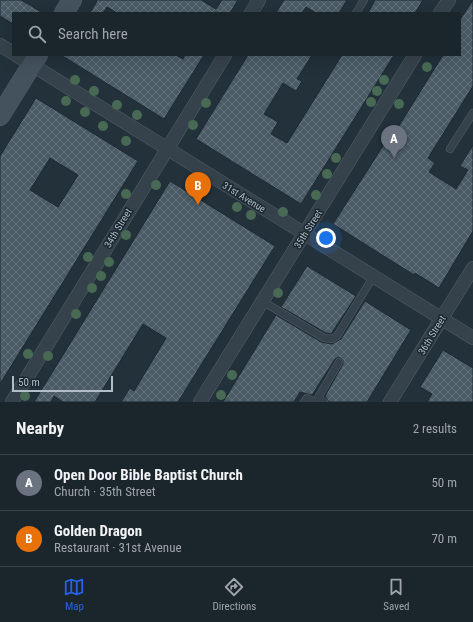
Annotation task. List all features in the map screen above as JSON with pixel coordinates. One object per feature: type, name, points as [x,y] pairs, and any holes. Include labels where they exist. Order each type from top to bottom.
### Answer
[{"type":"main road","points":[[65,12],[72,0]]},
{"type":"main road","points":[[0,116],[35,60]]},
{"type":"street","points":[[252,12],[259,0]]},
{"type":"street","points":[[441,12],[448,0]]},
{"type":"street","points":[[0,45],[12,52]]},
{"type":"street","name":"31st Avenue","points":[[20,56],[35,60],[166,149],[473,338]]},
{"type":"street","name":"34th Street","points":[[12,402],[224,56]]},
{"type":"street","name":"35th Street","points":[[200,402],[414,56]]},
{"type":"street","name":"36th Street","points":[[390,402],[473,268]]},
{"type":"lane","points":[[357,12],[364,0]]},
{"type":"lane","points":[[450,149],[473,113]]},
{"type":"lane","points":[[262,301],[324,338],[332,339],[337,336],[373,277]]},
{"type":"lane","points":[[324,402],[318,398],[339,362]]},
{"type":"lane","points":[[304,402],[307,398],[314,402]]},
{"type":"building","points":[[0,0],[21,0],[41,12],[12,12],[12,23],[0,16]]},
{"type":"building","points":[[96,0],[201,0],[216,9],[222,0],[238,0],[231,12],[115,12],[107,7],[104,12],[91,12],[97,1]]},
{"type":"building","points":[[284,0],[347,0],[340,12],[314,12],[306,7],[303,12],[277,12]]},
{"type":"building","points":[[375,0],[423,0],[416,12],[369,12]]},
{"type":"building","points":[[473,0],[473,86],[428,158],[435,163],[429,172],[456,189],[468,170],[460,166],[473,145],[473,231],[439,288],[415,273],[414,275],[333,224],[390,135],[392,137],[442,56],[461,56],[461,18]]},
{"type":"building","points":[[63,56],[178,56],[183,59],[184,56],[203,56],[164,119]]},
{"type":"building","points":[[247,56],[311,56],[297,79],[302,81],[296,91],[283,83],[264,114],[278,122],[271,134],[287,143],[341,56],[393,56],[301,204],[196,139]]},
{"type":"building","points":[[36,98],[138,161],[0,384],[0,156]],"holes":[[[50,158],[78,175],[58,207],[30,190]]]},
{"type":"building","points":[[170,181],[275,246],[178,402],[121,402],[130,388],[134,391],[166,338],[143,324],[95,402],[63,402],[54,396],[51,402],[34,402]]},
{"type":"building","points":[[307,266],[356,296],[331,334],[326,333],[281,307]]},
{"type":"building","points":[[365,301],[411,330],[367,402],[329,402],[325,396],[343,364],[343,360],[339,357],[335,359],[312,395],[300,392],[294,402],[223,402],[276,315],[321,342],[332,344],[341,339]]},
{"type":"building","points":[[443,350],[473,368],[473,402],[427,402],[432,394],[420,387]]},
{"type":"place","name":"Open Door Bible Baptist Church","points":[[394,158]]},
{"type":"place","name":"Golden Dragon","points":[[198,205]]}]
